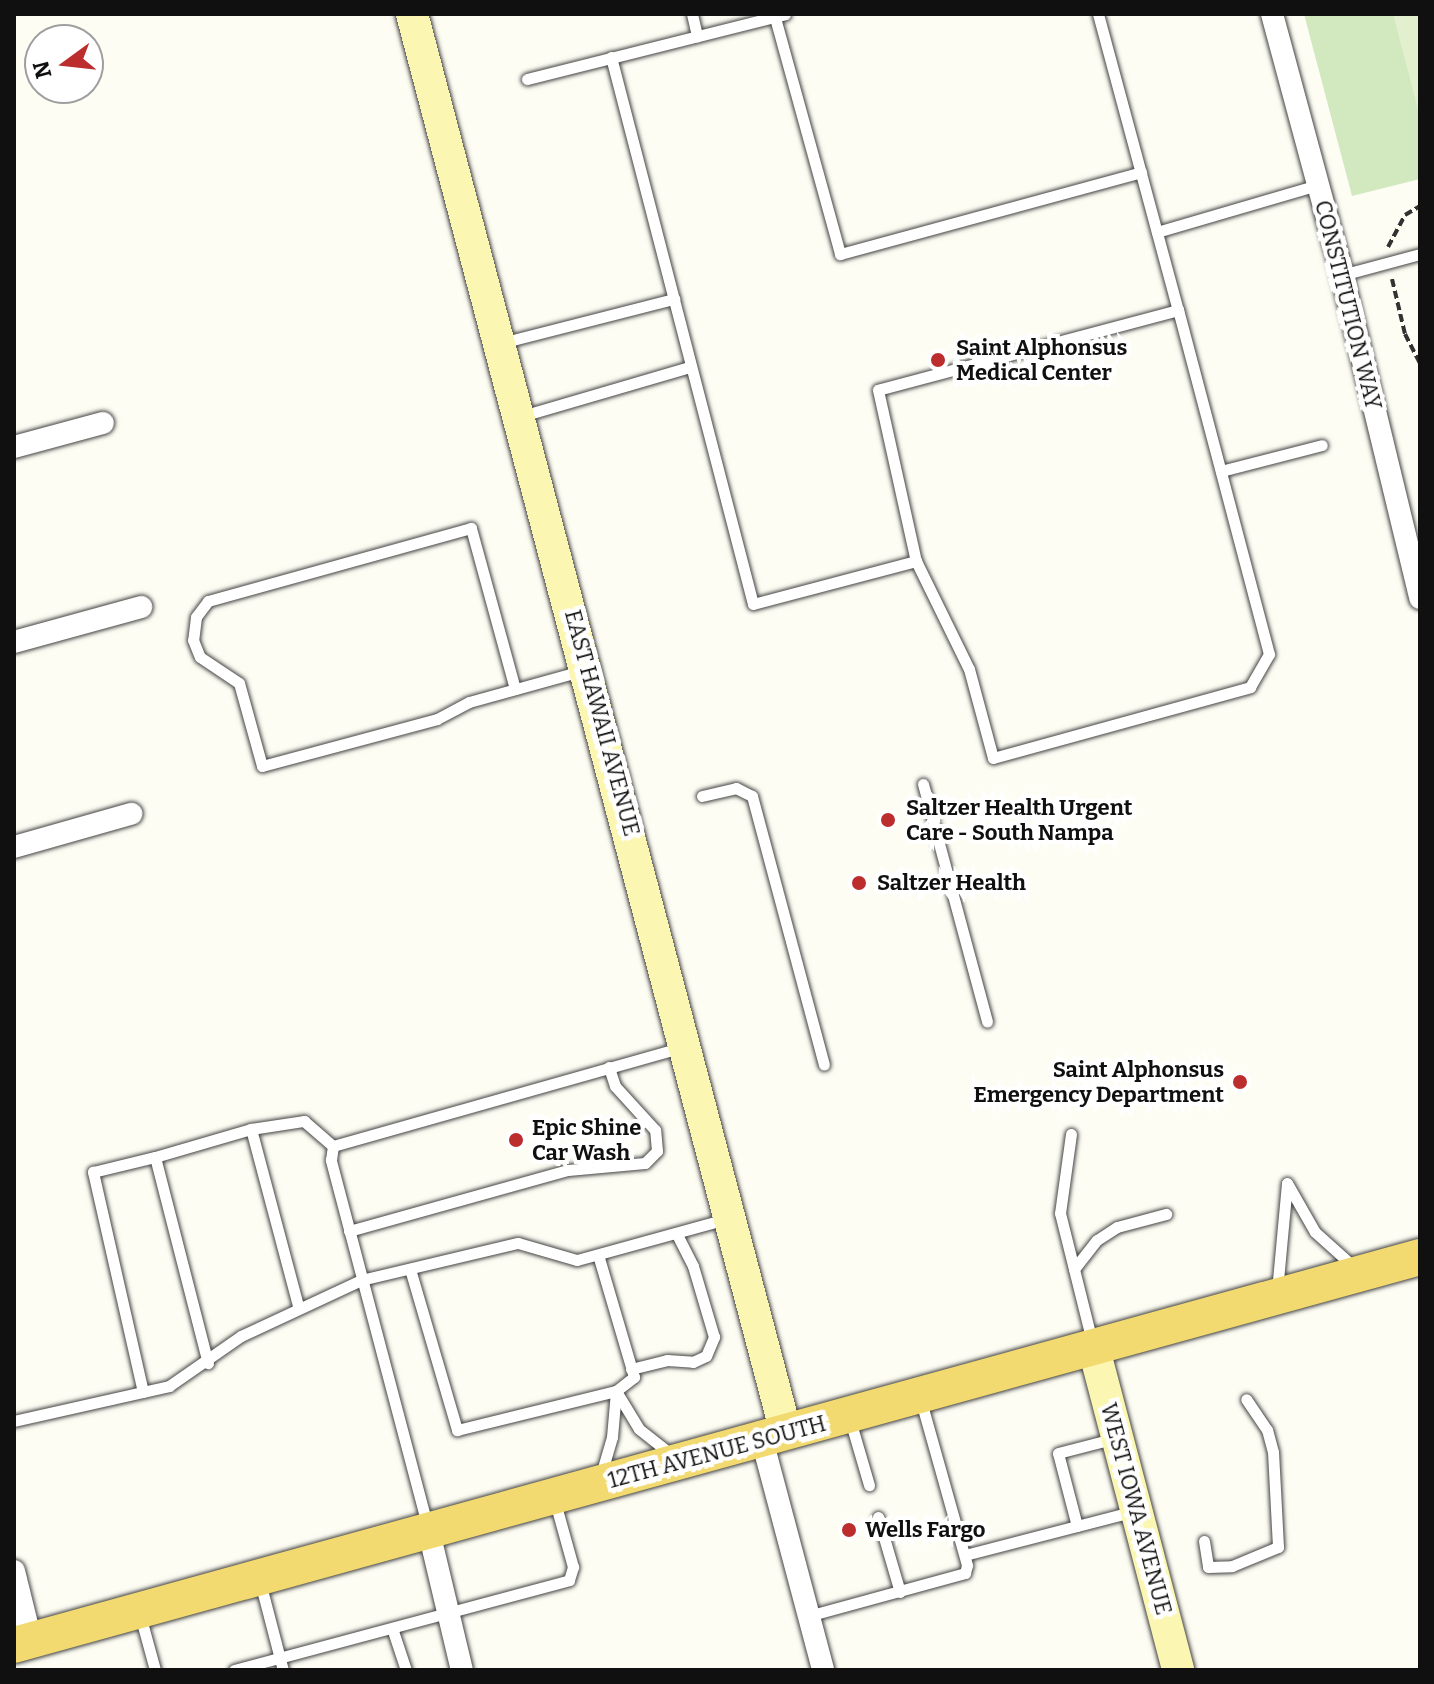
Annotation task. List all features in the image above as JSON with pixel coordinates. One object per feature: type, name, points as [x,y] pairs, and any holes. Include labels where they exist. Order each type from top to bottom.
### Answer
[{"type":"main road","name":"12TH AVENUE SOUTH","points":[[23,1643],[1420,1257]]},
{"type":"street","name":"EAST HAWAII AVENUE","points":[[412,14],[522,416],[730,1218],[774,1437]]},
{"type":"street","name":"CONSTITUTION WAY","points":[[1272,14],[1342,275],[1420,598]]},
{"type":"street","points":[[14,447],[103,423]]},
{"type":"street","points":[[14,642],[141,607]]},
{"type":"street","points":[[14,847],[131,814]]},
{"type":"street","name":"WEST IOWA AVENUE","points":[[1094,1349],[1178,1670]]},
{"type":"street","points":[[774,1437],[808,1616],[823,1670]]},
{"type":"street","points":[[429,1532],[462,1670]]},
{"type":"street","points":[[14,1571],[23,1643]]},
{"type":"lane","points":[[692,14],[697,36]]},
{"type":"lane","points":[[1098,14],[1178,310],[1269,654],[1250,687],[993,758],[969,669],[916,561],[878,390],[1178,310]]},
{"type":"lane","points":[[527,79],[778,15],[840,254],[1141,172]]},
{"type":"lane","points":[[611,57],[753,604],[916,561]]},
{"type":"lane","points":[[1157,232],[1318,185]]},
{"type":"lane","points":[[1342,275],[1420,254]]},
{"type":"lane","points":[[501,343],[674,299]]},
{"type":"lane","points":[[522,416],[690,367]]},
{"type":"lane","points":[[1221,471],[1322,445]]},
{"type":"lane","points":[[515,689],[471,528],[208,601],[196,617],[193,640],[200,657],[239,683],[262,766],[437,719],[469,702],[588,669]]},
{"type":"lane","points":[[923,784],[987,1022]]},
{"type":"lane","points":[[702,796],[736,788],[752,796],[824,1065]]},
{"type":"lane","points":[[333,1146],[686,1046]]},
{"type":"lane","points":[[349,1231],[568,1170],[645,1163],[657,1151],[655,1130],[615,1086],[609,1067]]},
{"type":"lane","points":[[143,1392],[93,1172],[251,1129],[304,1121],[333,1146]]},
{"type":"lane","points":[[251,1129],[298,1306]]},
{"type":"lane","points":[[1071,1134],[1060,1213],[1094,1349]]},
{"type":"lane","points":[[333,1146],[331,1160],[429,1532]]},
{"type":"lane","points":[[155,1157],[208,1363]]},
{"type":"lane","points":[[1276,1297],[1287,1183],[1315,1232],[1359,1274]]},
{"type":"lane","points":[[1074,1269],[1097,1240],[1117,1227],[1166,1214]]},
{"type":"lane","points":[[14,1421],[169,1386],[208,1363],[241,1336],[298,1306],[361,1280],[518,1243],[577,1260],[730,1218]]},
{"type":"lane","points":[[631,1369],[667,1360],[693,1362],[706,1356],[714,1337],[693,1266],[676,1233]]},
{"type":"lane","points":[[410,1269],[457,1430],[616,1391],[634,1377],[598,1255]]},
{"type":"lane","points":[[616,1391],[639,1429],[682,1462]]},
{"type":"lane","points":[[598,1485],[614,1428],[616,1391]]},
{"type":"lane","points":[[808,1616],[965,1573],[965,1555],[920,1397]]},
{"type":"lane","points":[[1204,1541],[1208,1567],[1260,1558],[1278,1547],[1273,1452],[1267,1430],[1246,1399]]},
{"type":"lane","points":[[849,1416],[869,1485]]},
{"type":"lane","points":[[1077,1526],[1058,1453],[1117,1438]]},
{"type":"lane","points":[[234,1670],[393,1631],[449,1612],[569,1580],[573,1567],[554,1498]]},
{"type":"lane","points":[[965,1555],[1136,1511]]},
{"type":"lane","points":[[878,1517],[900,1592]]},
{"type":"lane","points":[[259,1579],[283,1670]]},
{"type":"lane","points":[[139,1611],[155,1670]]},
{"type":"lane","points":[[393,1631],[406,1670]]},
{"type":"path","points":[[1420,206],[1405,215],[1388,245],[1405,334],[1420,363]]},
{"type":"green space","points":[[1304,14],[1420,14],[1420,179],[1352,196]]},
{"type":"green space","points":[[1393,14],[1420,14],[1420,109],[1418,109]]},
{"type":"place","name":"Saint Alphonsus Medical Center","points":[[938,360]]},
{"type":"place","name":"Saltzer Health Urgent Care - South Nampa","points":[[888,820]]},
{"type":"place","name":"Saltzer Health","points":[[859,883]]},
{"type":"place","name":"Saint Alphonsus Emergency Department","points":[[1240,1082]]},
{"type":"place","name":"Epic Shine Car Wash","points":[[516,1140]]},
{"type":"place","name":"Wells Fargo","points":[[849,1530]]}]
